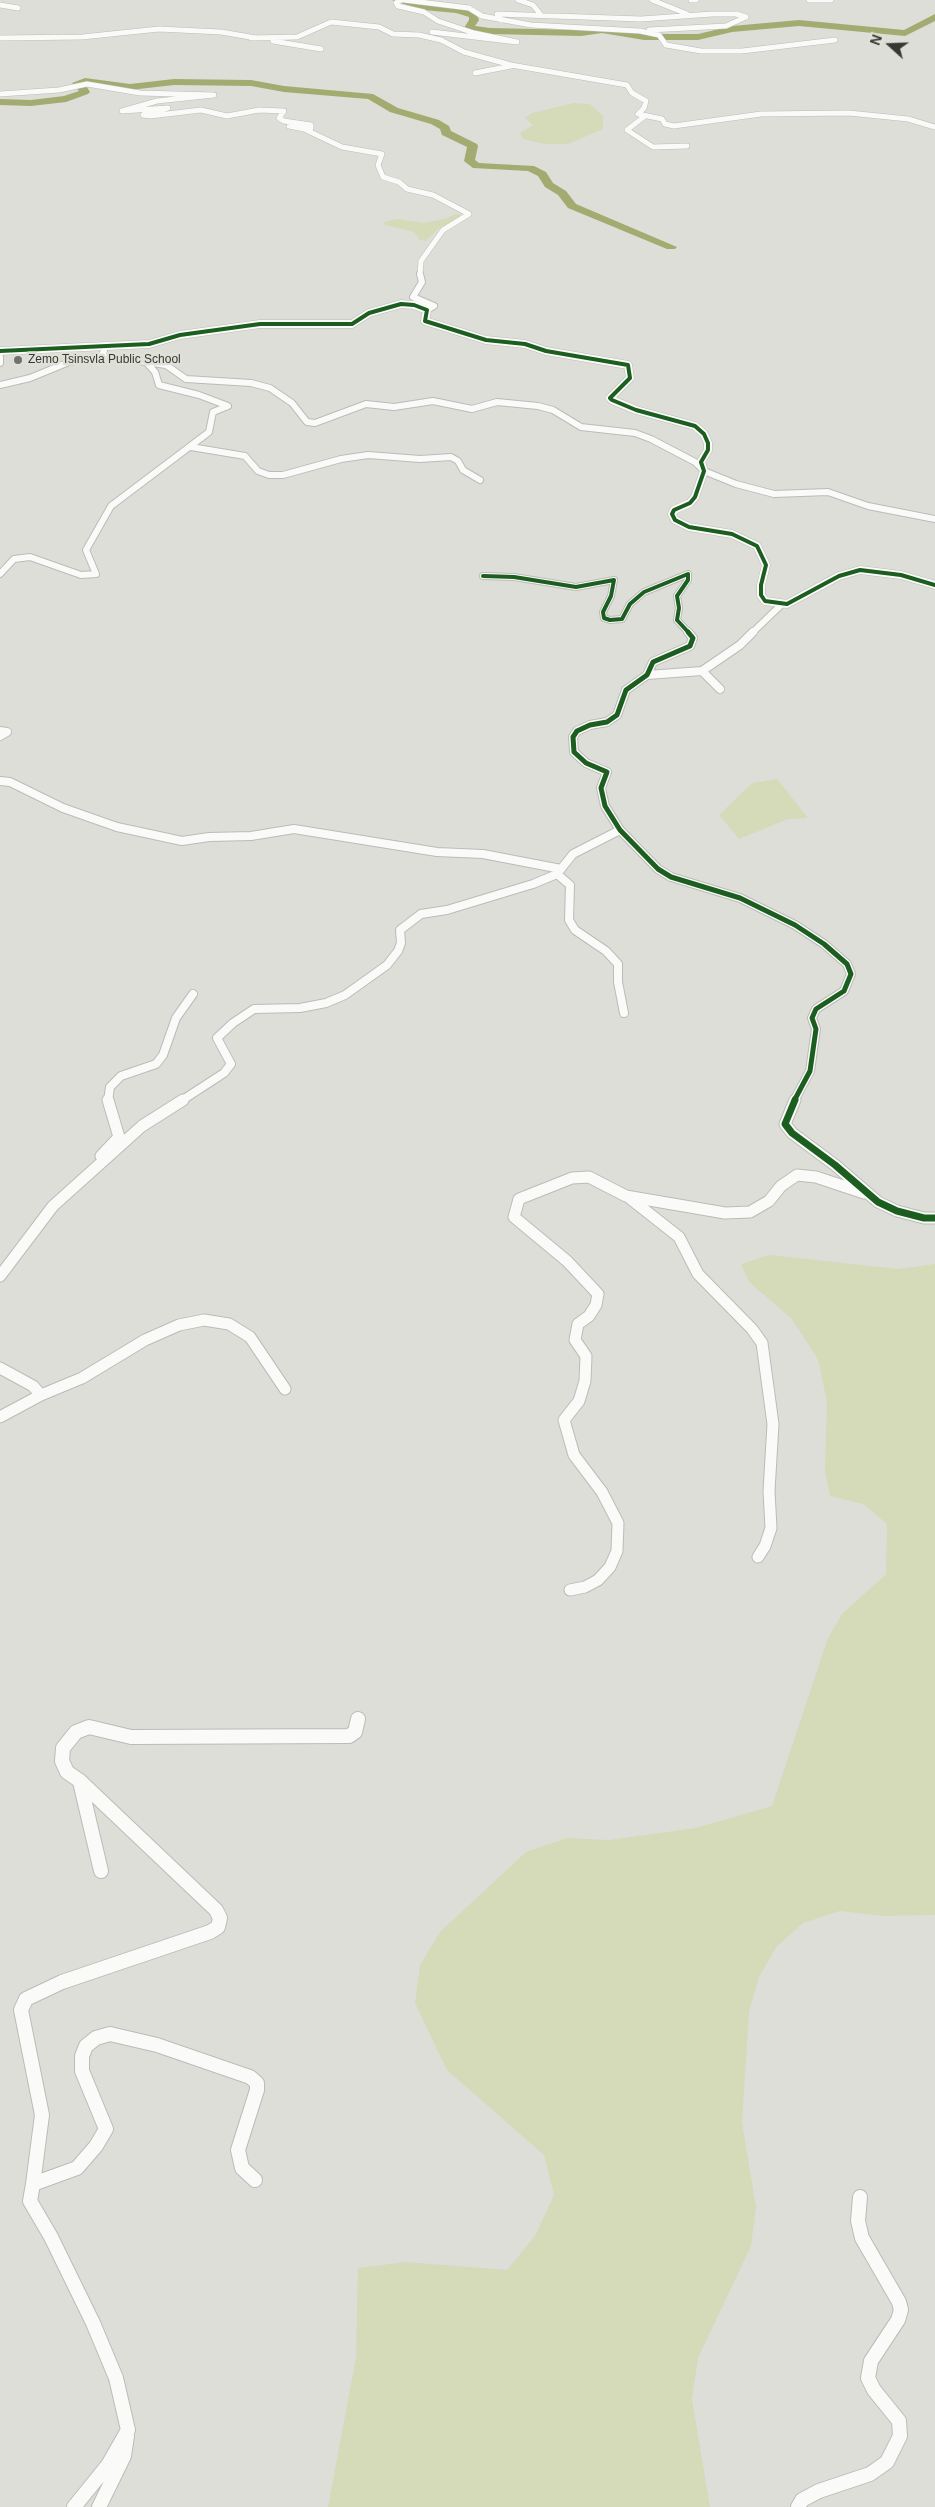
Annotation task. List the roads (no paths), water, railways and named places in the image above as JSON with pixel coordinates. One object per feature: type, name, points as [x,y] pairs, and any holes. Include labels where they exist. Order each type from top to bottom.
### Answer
[{"type":"street","points":[[518,0],[533,5],[541,16]]},
{"type":"street","points":[[652,0],[693,16]]},
{"type":"street","points":[[691,0],[696,0]]},
{"type":"street","points":[[808,0],[831,0]]},
{"type":"street","points":[[251,38],[297,37],[331,22],[517,42],[474,33],[438,21],[424,12],[398,6],[401,1],[469,8],[482,16],[501,20],[555,28],[640,31],[726,26],[746,17],[736,14],[641,20],[497,14],[502,17],[501,20]]},
{"type":"street","points":[[0,5],[18,8]]},
{"type":"street","points":[[381,28],[393,34],[414,34],[441,40],[464,52],[516,65],[627,85],[632,93],[646,101],[644,108],[638,114],[662,119],[665,124],[674,126],[761,114],[849,113],[915,120],[935,127]]},
{"type":"street","points":[[0,38],[82,38],[149,29],[207,31],[321,49]]},
{"type":"street","points":[[640,31],[659,35],[666,45],[722,52],[835,40]]},
{"type":"street","points":[[475,73],[516,65]]},
{"type":"street","points":[[0,94],[71,88],[87,84],[140,93],[214,95],[157,101],[122,111],[168,108],[143,115],[150,116],[192,110],[228,116],[259,110],[284,110],[279,118],[284,121],[311,125],[310,128],[289,126],[291,127],[304,129],[342,147],[382,154],[378,165],[383,177],[399,182],[407,189],[433,195],[469,214],[443,230],[421,260],[419,270],[422,282],[413,297],[434,306],[427,310],[425,321],[486,340],[525,344],[546,351],[598,358],[628,365],[630,378],[610,398],[622,406],[678,420],[700,430],[708,443],[708,450],[701,462],[704,471],[695,497],[690,503],[674,510],[672,514],[675,520],[689,527],[732,534],[757,546],[764,557],[766,569],[761,585],[761,596],[765,601],[781,605]]},
{"type":"street","points":[[645,116],[626,130],[653,147],[687,146]]},
{"type":"street","points":[[0,351],[149,344],[180,335],[234,326],[279,323],[352,324],[369,313],[401,304],[414,305],[427,310]]},
{"type":"street","points":[[101,356],[105,347]]},
{"type":"street","points":[[0,385],[30,378],[69,362],[101,356],[166,365],[186,379],[251,384],[270,388],[292,403],[307,422],[315,423],[322,422],[366,404],[394,407],[433,401],[472,409],[497,402],[538,406],[553,410],[581,427],[635,433],[651,439],[695,462],[704,471],[730,482],[774,494],[828,492],[868,506],[935,519]]},
{"type":"street","points":[[0,357],[0,363]]},
{"type":"street","points":[[0,574],[14,559],[30,558],[81,576],[96,574],[86,550],[111,506],[169,460],[191,447],[209,432],[214,412],[228,406],[159,385],[155,372],[146,362]]},
{"type":"street","points":[[191,447],[245,456],[258,471],[270,476],[283,475],[341,459],[368,455],[420,460],[451,457],[458,461],[463,470],[480,480]]},
{"type":"street","points":[[647,675],[702,671],[740,645],[781,605],[839,576],[860,570],[901,575],[935,585]]},
{"type":"street","points":[[483,576],[514,577],[576,587],[614,580],[611,596],[603,612],[604,618],[615,620],[622,619],[630,604],[639,595],[681,575],[688,574],[688,580],[677,596],[679,608],[676,620],[693,638],[690,646],[685,650],[656,660],[647,675],[626,690],[617,715],[607,722],[590,726],[577,732],[573,737],[574,752],[586,763],[607,772],[601,788],[604,806],[620,830],[658,869],[671,877],[740,898],[795,925],[824,944],[847,964],[850,974],[844,991],[816,1009],[812,1018],[816,1029],[810,1071],[787,1115],[785,1124],[792,1133],[878,1202],[896,1211],[924,1218],[935,1218]]},
{"type":"street","points":[[702,671],[720,689]]},
{"type":"street","points":[[0,731],[7,732],[0,736]]},
{"type":"street","points":[[0,781],[10,782],[63,808],[109,825],[182,841],[208,836],[251,836],[294,829],[437,852],[483,854],[559,871],[570,885],[570,920],[575,930],[606,950],[618,964],[618,982],[624,1013]]},
{"type":"street","points":[[0,1276],[53,1206],[142,1126],[224,1074],[231,1064],[217,1038],[233,1023],[254,1009],[300,1008],[326,1003],[363,984],[386,965],[398,951],[400,930],[421,914],[447,910],[513,891],[559,871],[573,854],[620,830]]},
{"type":"street","points":[[104,1162],[98,1159],[119,1138],[114,1115],[108,1100],[110,1087],[121,1076],[156,1064],[163,1055],[176,1018],[193,994]]},
{"type":"street","points":[[626,1196],[725,1212],[750,1212],[770,1201],[781,1186],[797,1175],[816,1176],[870,1195]]},
{"type":"street","points":[[570,1590],[585,1587],[598,1580],[610,1567],[617,1551],[618,1523],[602,1492],[574,1455],[564,1420],[578,1401],[585,1381],[586,1356],[575,1340],[578,1324],[589,1316],[596,1305],[598,1294],[567,1261],[514,1217],[519,1199],[572,1178],[588,1177],[599,1181],[626,1196],[679,1237],[698,1274],[752,1329],[762,1343],[774,1424],[769,1492],[771,1528],[766,1546],[758,1557]]},
{"type":"street","points":[[0,1417],[41,1395],[82,1378],[145,1340],[179,1325],[204,1320],[229,1324],[250,1337],[284,1390]]},
{"type":"street","points":[[0,1368],[34,1386],[41,1395]]},
{"type":"street","points":[[99,2507],[124,2456],[128,2430],[116,2378],[93,2323],[51,2237],[30,2201],[38,2128],[42,2115],[21,2010],[26,1999],[62,1982],[210,1932],[218,1927],[220,1918],[216,1910],[80,1781],[67,1772],[62,1761],[63,1748],[76,1732],[89,1727],[131,1737],[349,1736],[355,1732],[358,1720]]},
{"type":"street","points":[[80,1781],[101,1871]]},
{"type":"street","points":[[33,2184],[77,2168],[96,2146],[106,2129],[82,2071],[82,2056],[86,2046],[96,2038],[110,2034],[157,2045],[250,2077],[257,2083],[238,2150],[242,2168],[255,2180]]},
{"type":"street","points":[[798,2507],[802,2500],[819,2491],[870,2474],[887,2462],[900,2436],[899,2421],[874,2390],[868,2378],[871,2361],[898,2320],[901,2310],[899,2302],[862,2238],[858,2221],[860,2197]]},
{"type":"street","points":[[74,2507],[108,2465],[128,2430]]},
{"type":"waterway","points":[[395,0],[423,7],[457,10],[473,15],[474,20],[469,28],[490,31],[581,33],[602,30],[644,37],[698,37],[732,29],[799,23],[905,33],[935,17]]},
{"type":"waterway","points":[[0,102],[31,103],[66,99],[85,92],[77,83],[85,81],[130,87],[174,82],[251,83],[284,89],[370,96],[394,110],[435,122],[445,128],[446,133],[473,146],[469,161],[477,166],[530,168],[542,174],[549,185],[562,193],[572,206],[671,247]]},
{"type":"place","name":"Zemo Tsinsvla Public School","points":[[18,360]]}]
